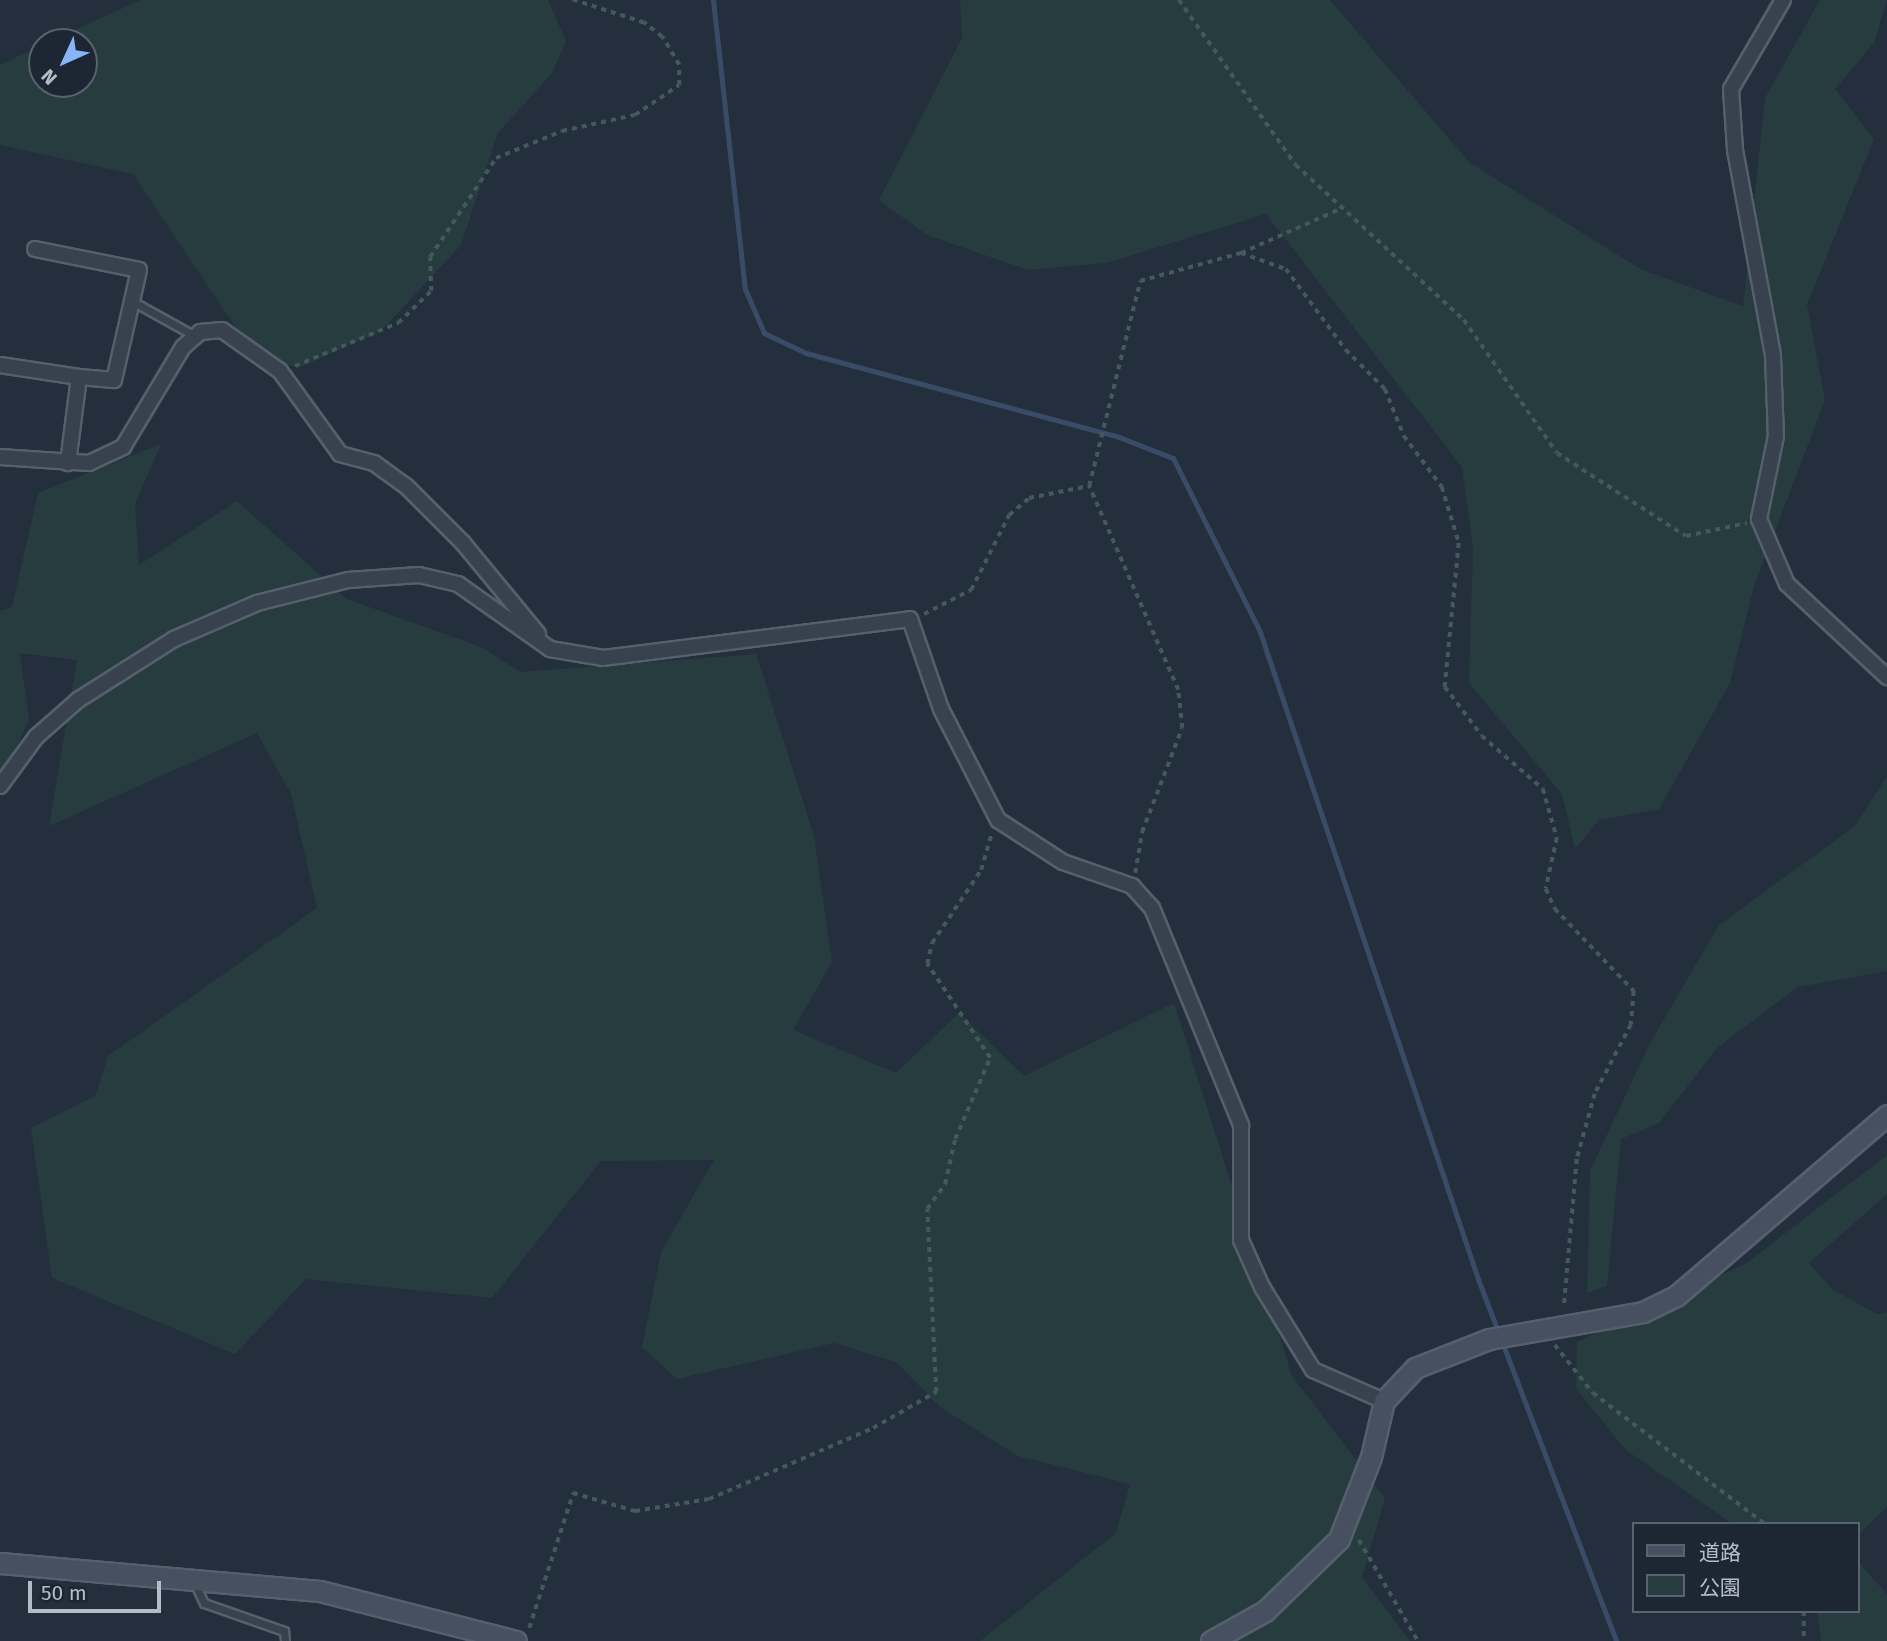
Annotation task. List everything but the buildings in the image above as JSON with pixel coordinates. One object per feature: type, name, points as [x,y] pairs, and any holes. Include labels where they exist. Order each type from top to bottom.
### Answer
[{"type":"street","points":[[1783,0],[1731,89],[1735,150],[1773,356],[1776,436],[1759,519],[1787,584],[1887,677]]},
{"type":"street","points":[[0,366],[114,380],[138,270],[35,249]]},
{"type":"street","points":[[0,457],[89,463],[123,447],[195,337],[222,330],[280,371],[341,454],[374,463],[406,486],[463,543],[550,649]]},
{"type":"street","points":[[68,463],[79,377]]},
{"type":"street","points":[[0,786],[36,737],[78,700],[174,639],[257,603],[322,586],[419,575],[458,584],[550,649],[603,658],[910,619],[941,709],[998,820],[1063,862],[1132,886],[1152,908],[1174,953],[1241,1125],[1241,1240],[1262,1287],[1313,1370],[1384,1401]]},
{"type":"street","points":[[1210,1641],[1265,1611],[1348,1523],[1384,1401],[1415,1368],[1489,1339],[1553,1331],[1643,1312],[1676,1296],[1887,1115]]},
{"type":"street","points":[[0,1563],[195,1584],[261,1584],[371,1599],[516,1641]]},
{"type":"lane","points":[[132,301],[195,337]]},
{"type":"lane","points":[[195,1584],[204,1603],[285,1631],[285,1641]]},
{"type":"path","points":[[280,371],[398,323],[430,291],[430,257],[496,158],[562,131],[635,115],[671,96],[682,76],[662,37],[644,23],[573,0]]},
{"type":"path","points":[[1179,0],[1251,106],[1338,210],[1464,320],[1557,453],[1686,537],[1759,519]]},
{"type":"path","points":[[1132,886],[1142,832],[1182,728],[1178,690],[1089,486],[1140,281],[1241,253],[1338,210]]},
{"type":"path","points":[[1241,253],[1286,269],[1346,350],[1385,389],[1404,436],[1442,487],[1459,543],[1445,687],[1482,736],[1543,789],[1557,838],[1546,890],[1551,899],[1634,991],[1634,1016],[1595,1094],[1577,1159],[1553,1331],[1593,1393],[1762,1522]]},
{"type":"path","points":[[910,619],[971,590],[1009,515],[1028,498],[1089,486]]},
{"type":"path","points":[[526,1641],[573,1493],[635,1511],[709,1499],[873,1428],[936,1392],[927,1209],[945,1184],[955,1139],[990,1058],[927,964],[932,943],[981,870],[998,820]]},
{"type":"path","points":[[1348,1523],[1418,1641]]},
{"type":"path","points":[[1804,1613],[1804,1641]]},
{"type":"green space","points":[[141,0],[548,0],[566,41],[552,73],[498,133],[461,245],[381,331],[298,368],[253,353],[133,174],[0,145],[0,65],[28,52],[28,98],[98,98],[98,28],[79,28]]},
{"type":"green space","points":[[960,0],[1330,0],[1470,163],[1642,270],[1743,306],[1765,98],[1820,0],[1887,0],[1874,43],[1835,89],[1874,139],[1807,305],[1825,400],[1754,586],[1730,683],[1659,809],[1599,820],[1575,849],[1562,794],[1469,683],[1473,547],[1462,467],[1266,214],[1106,263],[1028,270],[927,235],[879,200],[962,38]]},
{"type":"green space","points":[[161,444],[135,504],[139,565],[237,501],[347,599],[481,647],[521,672],[756,654],[814,836],[832,962],[793,1030],[896,1073],[959,1013],[1024,1076],[1174,1003],[1292,1376],[1385,1498],[1362,1577],[1410,1641],[980,1641],[1116,1533],[1130,1484],[1018,1456],[940,1407],[896,1362],[834,1343],[677,1379],[642,1347],[661,1252],[714,1160],[601,1161],[492,1298],[306,1279],[235,1354],[52,1278],[31,1128],[95,1096],[108,1056],[317,908],[291,794],[257,733],[49,826],[77,660],[20,653],[29,720],[0,781],[0,611],[12,607],[38,493]]},
{"type":"green space","points":[[1887,776],[1887,971],[1798,987],[1717,1048],[1659,1123],[1621,1139],[1607,1286],[1587,1293],[1590,1171],[1650,1043],[1719,925],[1855,826]]},
{"type":"green space","points":[[1887,1155],[1887,1194],[1809,1263],[1832,1289],[1877,1314],[1887,1312],[1887,1507],[1859,1534],[1859,1522],[1730,1522],[1626,1450],[1576,1389],[1577,1342],[1745,1264]]},
{"type":"green space","points":[[1859,1563],[1887,1594],[1887,1641],[1821,1641],[1817,1613],[1859,1613]]},
{"type":"waterway","points":[[713,0],[745,289],[764,333],[806,353],[1119,437],[1173,458],[1260,632],[1478,1279],[1616,1641]]}]
